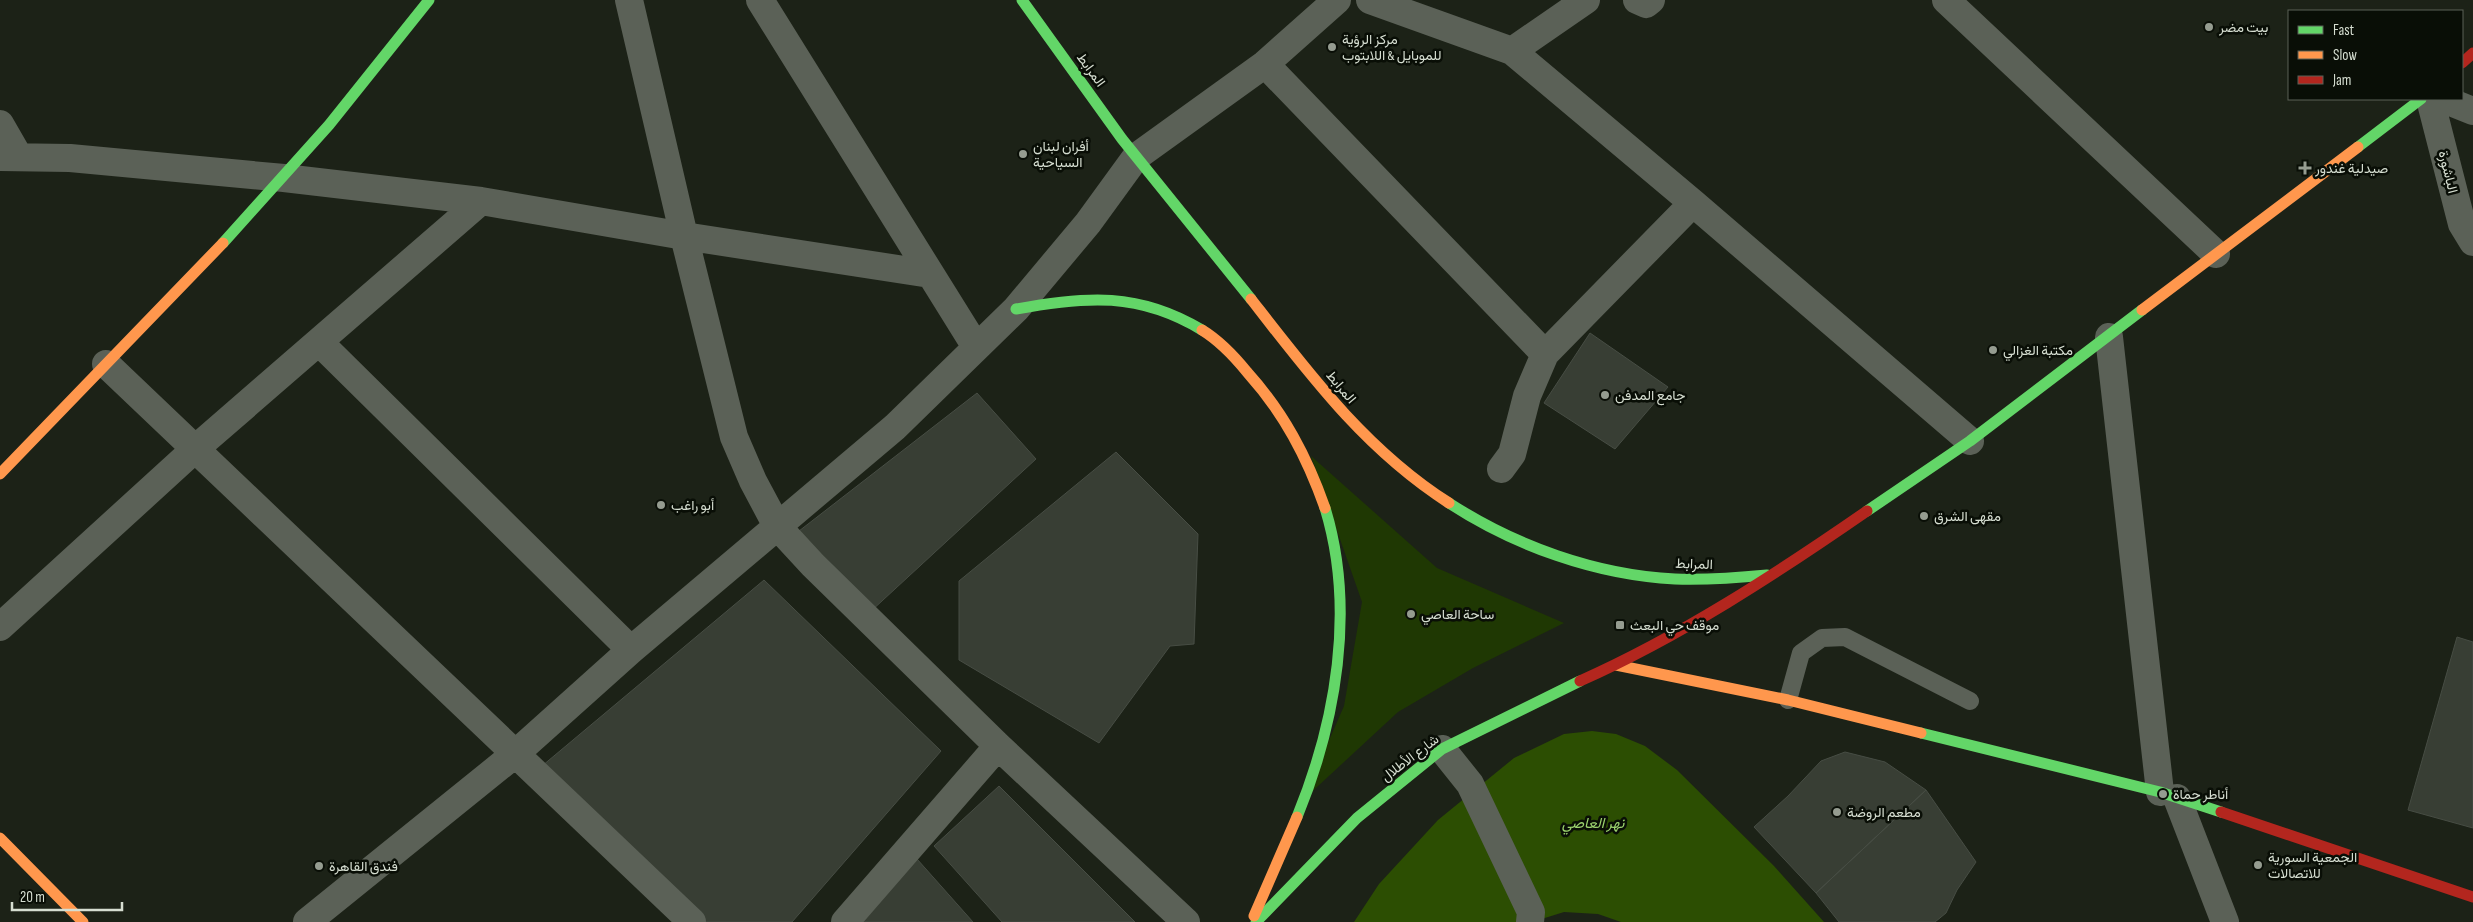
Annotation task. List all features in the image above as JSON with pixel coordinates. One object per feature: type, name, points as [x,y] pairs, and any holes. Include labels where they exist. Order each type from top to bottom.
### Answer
[{"type":"main road","points":[[0,474],[284,178],[396,45],[429,0]]},
{"type":"main road","name":"المرابط","points":[[1022,0],[1136,157],[1326,393],[1363,435],[1405,474],[1451,506],[1500,533],[1543,551],[1606,569],[1662,578],[1709,579],[1775,575]]},
{"type":"main road","points":[[2463,63],[2473,53]]},
{"type":"main road","name":"شارع الأطلال","points":[[1256,922],[1357,818],[1442,749],[1545,697],[1616,665],[1775,575],[1970,441],[2420,100]]},
{"type":"main road","points":[[1016,310],[1070,299],[1128,301],[1171,314],[1214,338],[1250,373],[1281,410],[1309,460],[1327,514],[1337,572],[1339,629],[1335,687],[1324,744],[1306,799],[1251,922]]},
{"type":"main road","points":[[1616,665],[1788,700],[2168,795],[2473,897]]},
{"type":"main road","points":[[0,838],[83,922]]},
{"type":"street","points":[[629,0],[684,236],[734,437],[752,481],[777,526],[813,565],[998,746],[1186,922]]},
{"type":"street","points":[[760,0],[976,348]]},
{"type":"street","points":[[307,922],[515,754],[631,650],[895,427],[1016,310],[1088,223],[1136,157],[1264,64],[1337,0]]},
{"type":"street","points":[[1370,0],[1512,51],[1693,203],[1970,441]]},
{"type":"street","points":[[1512,51],[1586,0]]},
{"type":"street","points":[[1637,0],[1646,4],[1651,0]]},
{"type":"street","points":[[1946,0],[2216,254]]},
{"type":"street","points":[[1264,64],[1545,354]]},
{"type":"street","name":"الباشورة","points":[[2430,100],[2462,224],[2473,242]]},
{"type":"street","points":[[2445,100],[2473,111]]},
{"type":"street","points":[[0,124],[10,157],[70,158],[284,178],[482,202],[684,236],[930,274]]},
{"type":"street","points":[[0,627],[195,449],[482,202]]},
{"type":"street","points":[[1501,469],[1512,454],[1528,396],[1545,354],[1693,203]]},
{"type":"street","points":[[2109,337],[2168,795],[2225,922]]},
{"type":"street","points":[[320,343],[631,650]]},
{"type":"street","points":[[106,364],[692,922]]},
{"type":"street","points":[[845,922],[998,746]]},
{"type":"street","points":[[1442,749],[1470,784],[1531,912],[1530,922]]},
{"type":"lane","points":[[1788,700],[1801,653],[1822,638],[1845,637],[1970,701]]},
{"type":"shaded area","points":[[1311,456],[1437,568],[1564,623],[1473,668],[1398,712],[1303,800],[1344,706],[1362,602]]},
{"type":"water","name":"نهر العاصي","points":[[1592,731],[1616,734],[1645,746],[1677,770],[1774,866],[1824,922],[1621,922],[1598,914],[1564,912],[1532,922],[1354,922],[1379,884],[1438,820],[1514,758],[1564,734]]},
{"type":"building","name":"جامع المدفن","points":[[1590,333],[1668,387],[1615,449],[1544,403]]},
{"type":"building","points":[[977,393],[1036,459],[870,612],[790,538]]},
{"type":"building","points":[[1116,452],[1198,534],[1194,644],[1170,646],[1099,743],[959,660],[959,581]]},
{"type":"building","points":[[764,580],[941,751],[792,922],[703,922],[536,771]]},
{"type":"building","points":[[2457,637],[2473,642],[2473,828],[2408,810]]},
{"type":"building","name":"مطعم الروضة","points":[[1845,752],[1885,762],[1926,790],[1816,893],[1754,827],[1788,796],[1821,761]]},
{"type":"building","points":[[999,786],[1135,922],[1002,922],[934,846]]},
{"type":"building","points":[[1926,790],[1976,862],[1957,890],[1946,913],[1935,922],[1839,922],[1816,893]]},
{"type":"building","points":[[917,859],[973,922],[861,922]]},
{"type":"traffic: fast","points":[[223,243],[329,125],[429,0]]},
{"type":"traffic: fast","points":[[1022,0],[1122,139],[1251,299]]},
{"type":"traffic: fast","points":[[2358,147],[2420,100]]},
{"type":"traffic: fast","points":[[1016,309],[1066,301],[1112,300],[1156,309],[1202,330]]},
{"type":"traffic: fast","points":[[1867,511],[1970,441],[2142,310]]},
{"type":"traffic: fast","points":[[1449,503],[1474,518],[1529,545],[1586,565],[1645,576],[1675,579],[1767,575]]},
{"type":"traffic: fast","points":[[1297,817],[1311,781],[1322,743],[1337,665],[1340,625],[1339,586],[1334,546],[1325,508]]},
{"type":"traffic: fast","points":[[1256,922],[1357,818],[1442,749],[1580,681]]},
{"type":"traffic: fast","points":[[1921,733],[2160,792],[2221,812]]},
{"type":"traffic: slow","points":[[2142,310],[2358,147]]},
{"type":"traffic: slow","points":[[0,474],[223,243]]},
{"type":"traffic: slow","points":[[1251,299],[1318,383],[1365,435],[1419,482],[1449,503]]},
{"type":"traffic: slow","points":[[1202,330],[1232,355],[1272,403],[1302,453],[1325,508]]},
{"type":"traffic: slow","points":[[1616,665],[1788,700],[1921,733]]},
{"type":"traffic: slow","points":[[1254,916],[1297,817]]},
{"type":"traffic: slow","points":[[0,838],[83,922]]},
{"type":"traffic: jam","points":[[2463,62],[2473,53]]},
{"type":"traffic: jam","points":[[1580,681],[1655,644],[1727,603],[1867,511]]},
{"type":"traffic: jam","points":[[2221,812],[2473,897]]},
{"type":"place","name":"بيت مضر","points":[[2209,27]]},
{"type":"place","name":"مركز الرؤية للموبايل & اللابتوب","points":[[1332,47]]},
{"type":"place","name":"أفران لبنان السياحية","points":[[1023,154]]},
{"type":"place","name":"صيدلية غندور","points":[[2305,168]]},
{"type":"place","name":"مكتبة الغزالي","points":[[1993,350]]},
{"type":"place","name":"جامع المدفن","points":[[1605,395]]},
{"type":"place","name":"أبو راغب","points":[[661,505]]},
{"type":"place","name":"مقهى الشرق","points":[[1924,516]]},
{"type":"place","name":"ساحة العاصي","points":[[1411,614]]},
{"type":"place","name":"موقف حي البعث","points":[[1620,625]]},
{"type":"place","name":"أناطر حماة","points":[[2163,794]]},
{"type":"place","name":"مطعم الروضة","points":[[1837,812]]},
{"type":"place","name":"الجمعية السورية للاتصالات","points":[[2258,865]]},
{"type":"place","name":"فندق القاهرة","points":[[319,866]]}]
